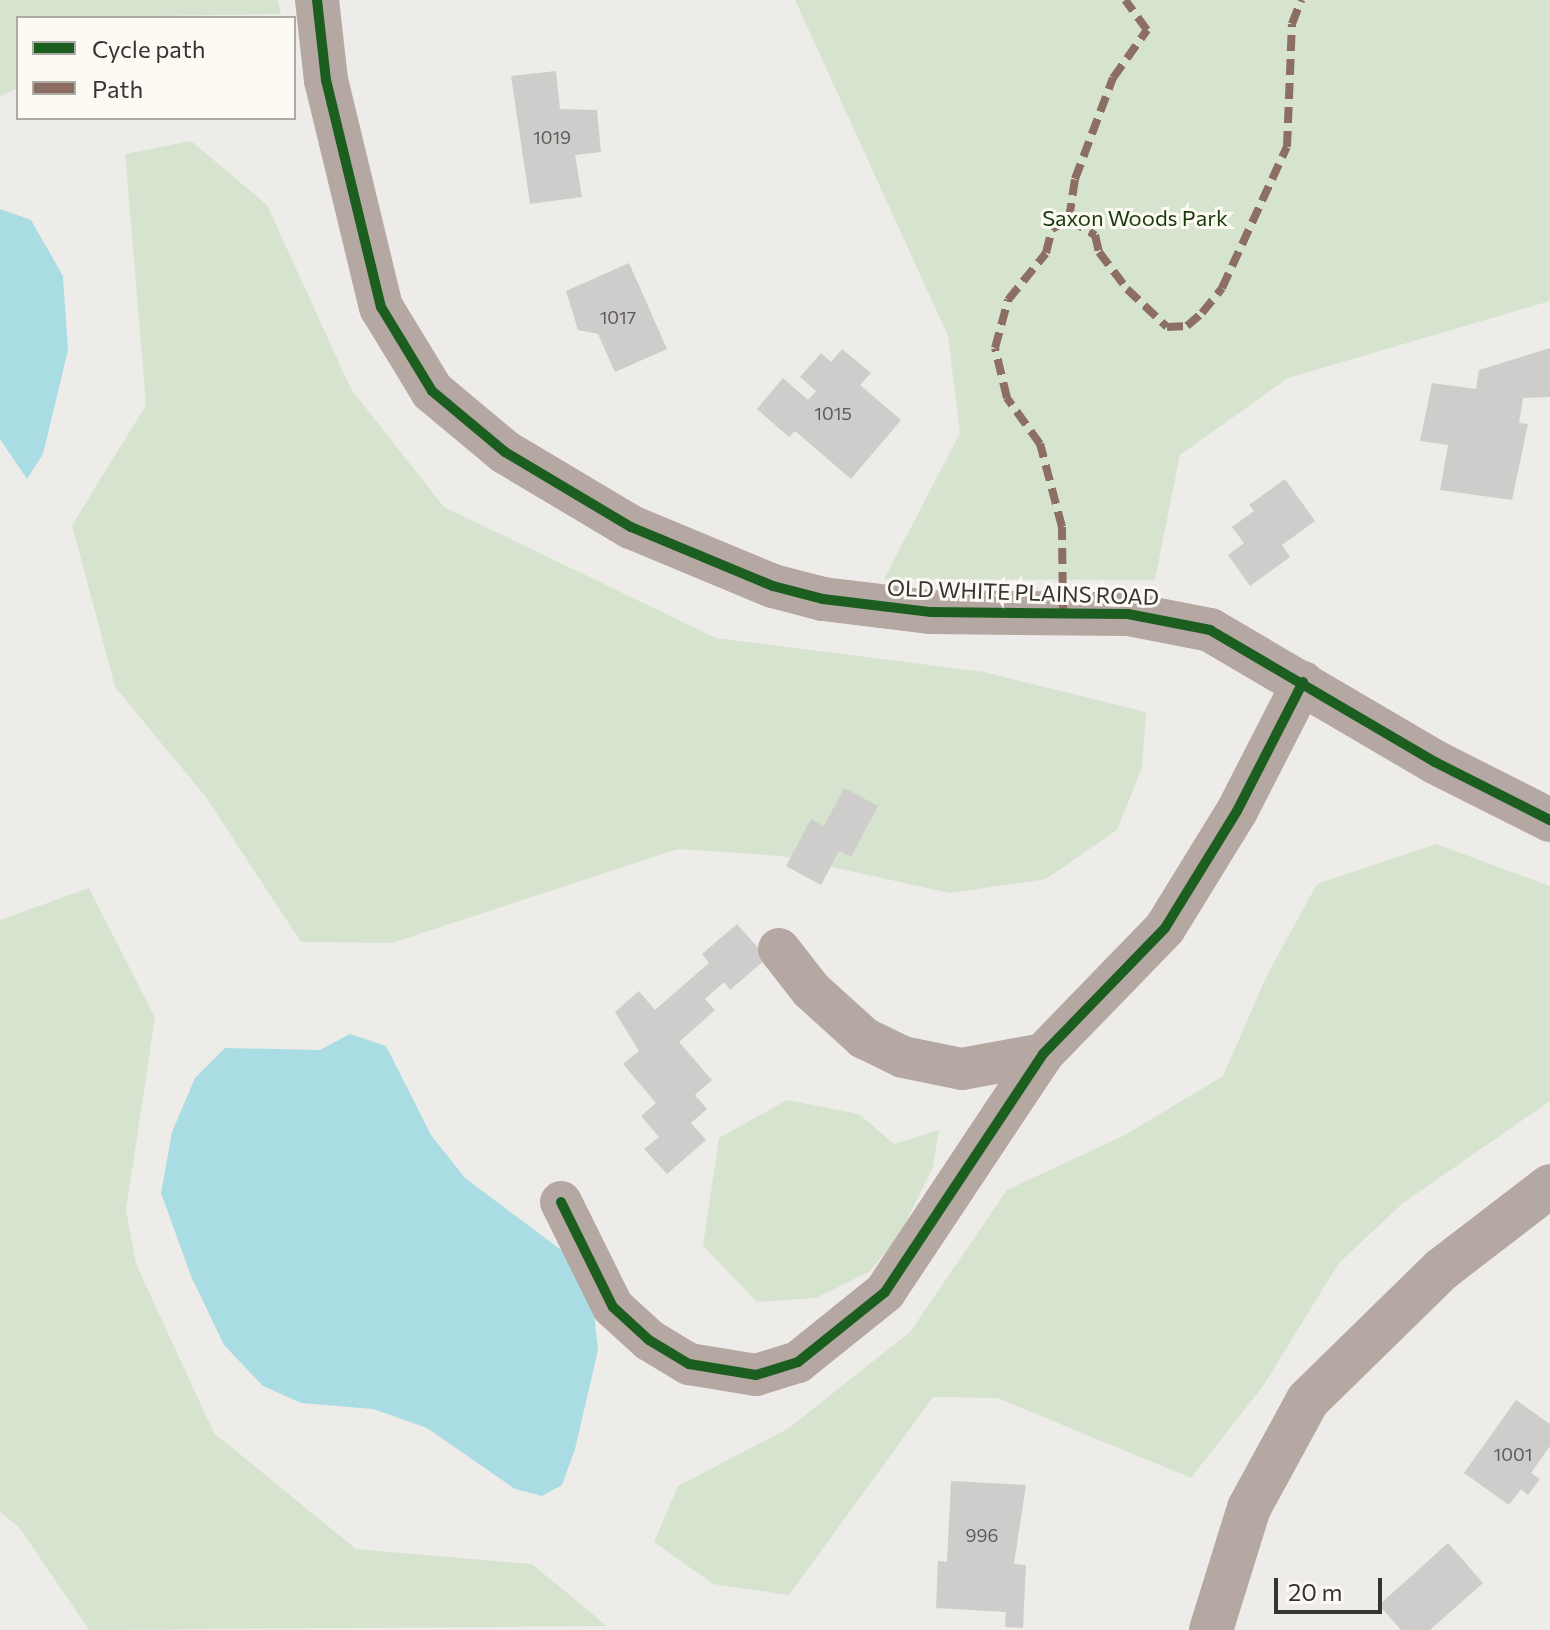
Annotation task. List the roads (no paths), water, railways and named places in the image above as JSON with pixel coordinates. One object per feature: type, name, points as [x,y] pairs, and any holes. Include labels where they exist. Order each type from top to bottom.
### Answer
[{"type":"street","name":"OLD WHITE PLAINS ROAD","points":[[317,0],[326,80],[381,307],[432,391],[505,452],[631,527],[773,586],[823,599],[931,612],[1168,618],[1210,630],[1435,762],[1550,820]]},
{"type":"street","points":[[561,1202],[613,1307],[649,1340],[689,1364],[756,1375],[798,1362],[885,1292],[1043,1054],[1165,928],[1237,811],[1303,682]]},
{"type":"street","points":[[779,949],[811,990],[864,1038],[903,1057],[962,1069],[1043,1054]]},
{"type":"street","points":[[1211,1630],[1249,1508],[1308,1400],[1442,1269],[1546,1192]]},
{"type":"water","points":[[0,209],[31,220],[63,276],[68,350],[43,454],[27,479],[0,439]]},
{"type":"water","points":[[350,1034],[386,1046],[431,1135],[465,1178],[564,1252],[594,1313],[598,1350],[575,1449],[562,1485],[542,1496],[515,1489],[427,1428],[373,1409],[301,1403],[263,1386],[224,1345],[191,1276],[161,1193],[172,1132],[195,1078],[225,1048],[320,1050]]},
{"type":"park label","name":"Saxon Woods Park","points":[[1135,218]]}]
